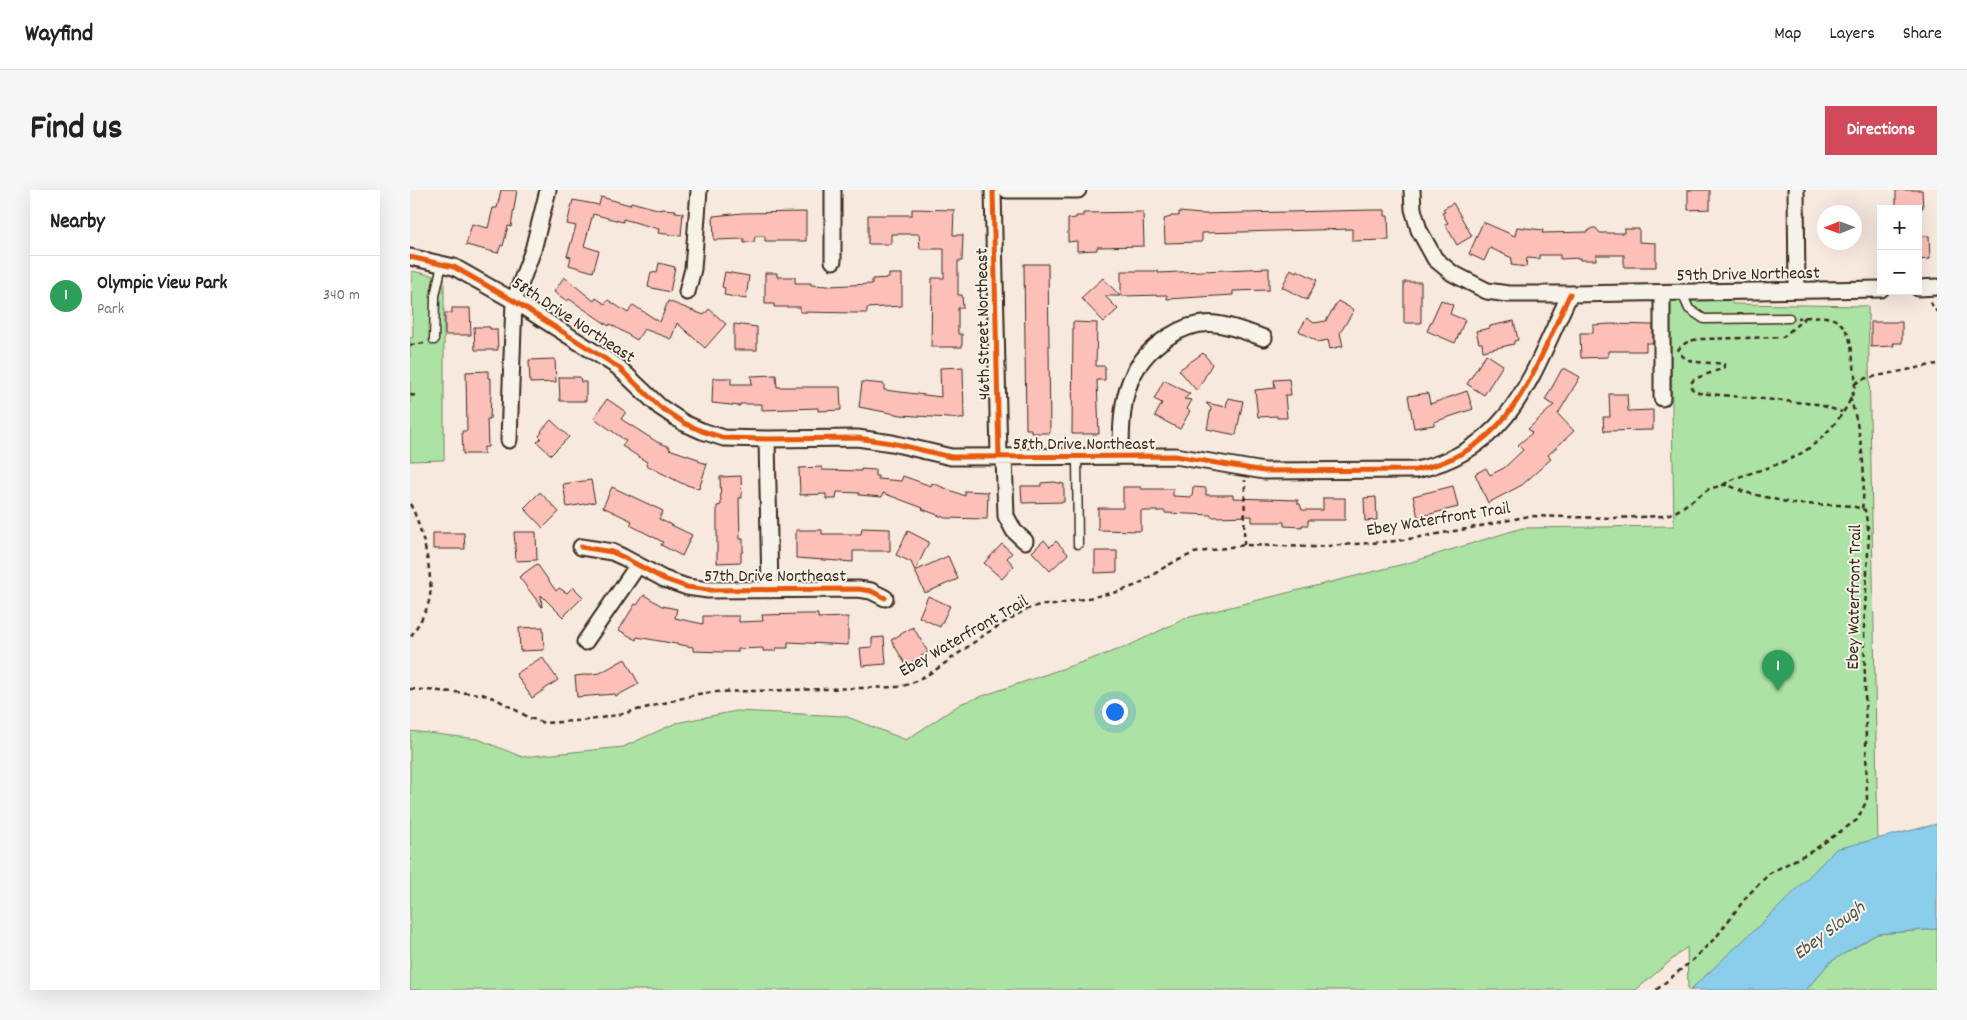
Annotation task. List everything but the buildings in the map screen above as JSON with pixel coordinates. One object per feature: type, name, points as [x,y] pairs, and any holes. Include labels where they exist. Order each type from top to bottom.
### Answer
[{"type":"street","points":[[509,440],[514,301],[533,250],[548,190]]},
{"type":"street","points":[[687,292],[693,269],[699,190]]},
{"type":"street","points":[[833,190],[833,262]]},
{"type":"street","name":"46th Street Northeast","points":[[993,190],[1001,457],[1006,516],[1014,531],[1025,541]]},
{"type":"street","points":[[1007,190],[1078,190]]},
{"type":"street","points":[[1412,190],[1413,209],[1419,230],[1435,259],[1452,273],[1487,291],[1508,294],[1662,293]]},
{"type":"street","points":[[1796,190],[1796,290]]},
{"type":"street","name":"58th Drive Northeast","points":[[410,258],[454,268],[514,301],[618,367],[660,407],[684,423],[724,438],[857,438],[892,443],[951,457],[1183,457],[1264,471],[1416,470],[1436,466],[1454,459],[1476,446],[1498,427],[1512,410],[1570,294]]},
{"type":"street","points":[[1922,288],[1937,287]]},
{"type":"street","name":"59th Drive Northeast","points":[[1662,398],[1662,293],[1877,289]]},
{"type":"street","points":[[1121,456],[1123,403],[1129,381],[1143,358],[1157,344],[1177,331],[1199,324],[1216,324],[1241,329],[1264,338]]},
{"type":"street","points":[[767,439],[770,590]]},
{"type":"street","name":"57th Drive Northeast","points":[[581,548],[612,552],[664,579],[687,587],[708,590],[858,589],[871,591],[885,598]]},
{"type":"street","points":[[585,642],[638,565]]},
{"type":"lane","points":[[434,340],[435,296],[442,264]]},
{"type":"lane","points":[[1682,293],[1690,309],[1704,319],[1789,318]]},
{"type":"lane","points":[[1077,456],[1078,544]]},
{"type":"path","points":[[1722,485],[1732,478],[1778,464],[1817,442],[1835,424],[1850,397],[1855,384],[1852,342],[1847,332],[1838,322],[1822,316],[1789,318]]},
{"type":"path","points":[[1806,317],[1783,337],[1701,339],[1682,344],[1678,350],[1680,355],[1688,359],[1698,363],[1724,364],[1724,368],[1694,379],[1690,385],[1692,389],[1699,393],[1817,404],[1842,412]]},
{"type":"path","points":[[410,345],[434,340]]},
{"type":"path","points":[[1855,384],[1862,379],[1937,364]]},
{"type":"path","points":[[410,395],[419,396]]},
{"type":"path","points":[[1850,397],[1857,420],[1861,444],[1864,496],[1862,509]]},
{"type":"path","points":[[1244,546],[1244,485],[1246,469]]},
{"type":"path","points":[[410,504],[415,512],[421,535],[431,586],[430,600],[424,616],[410,638]]},
{"type":"green space","points":[[412,271],[444,278],[444,460],[410,461],[410,338],[413,337]]},
{"type":"green space","points":[[1731,289],[1732,304],[1868,306],[1878,845],[1693,990],[1688,990],[1687,947],[1636,990],[410,990],[410,731],[478,739],[522,757],[623,747],[676,723],[736,711],[845,716],[906,740],[962,703],[1126,647],[1186,618],[1408,563],[1522,528],[1674,526],[1670,290]]},
{"type":"green space","points":[[1937,929],[1937,990],[1806,990],[1830,962],[1877,934]]},
{"type":"water","name":"Ebey Slough","points":[[1937,824],[1937,929],[1877,934],[1830,962],[1806,990],[1690,990],[1781,905],[1836,849]]},
{"type":"cycle path","points":[[993,190],[999,457]]},
{"type":"cycle path","points":[[410,257],[454,267],[514,301],[618,367],[660,407],[684,423],[724,438],[857,438],[892,443],[951,457],[1175,456],[1264,471],[1416,470],[1449,460],[1475,445],[1497,426],[1515,404],[1530,379],[1570,294]]},
{"type":"cycle path","points":[[581,547],[612,552],[664,579],[687,587],[708,590],[858,589],[871,591],[885,598]]},
{"type":"place","name":"Olympic View Park","points":[[1778,691]]}]
